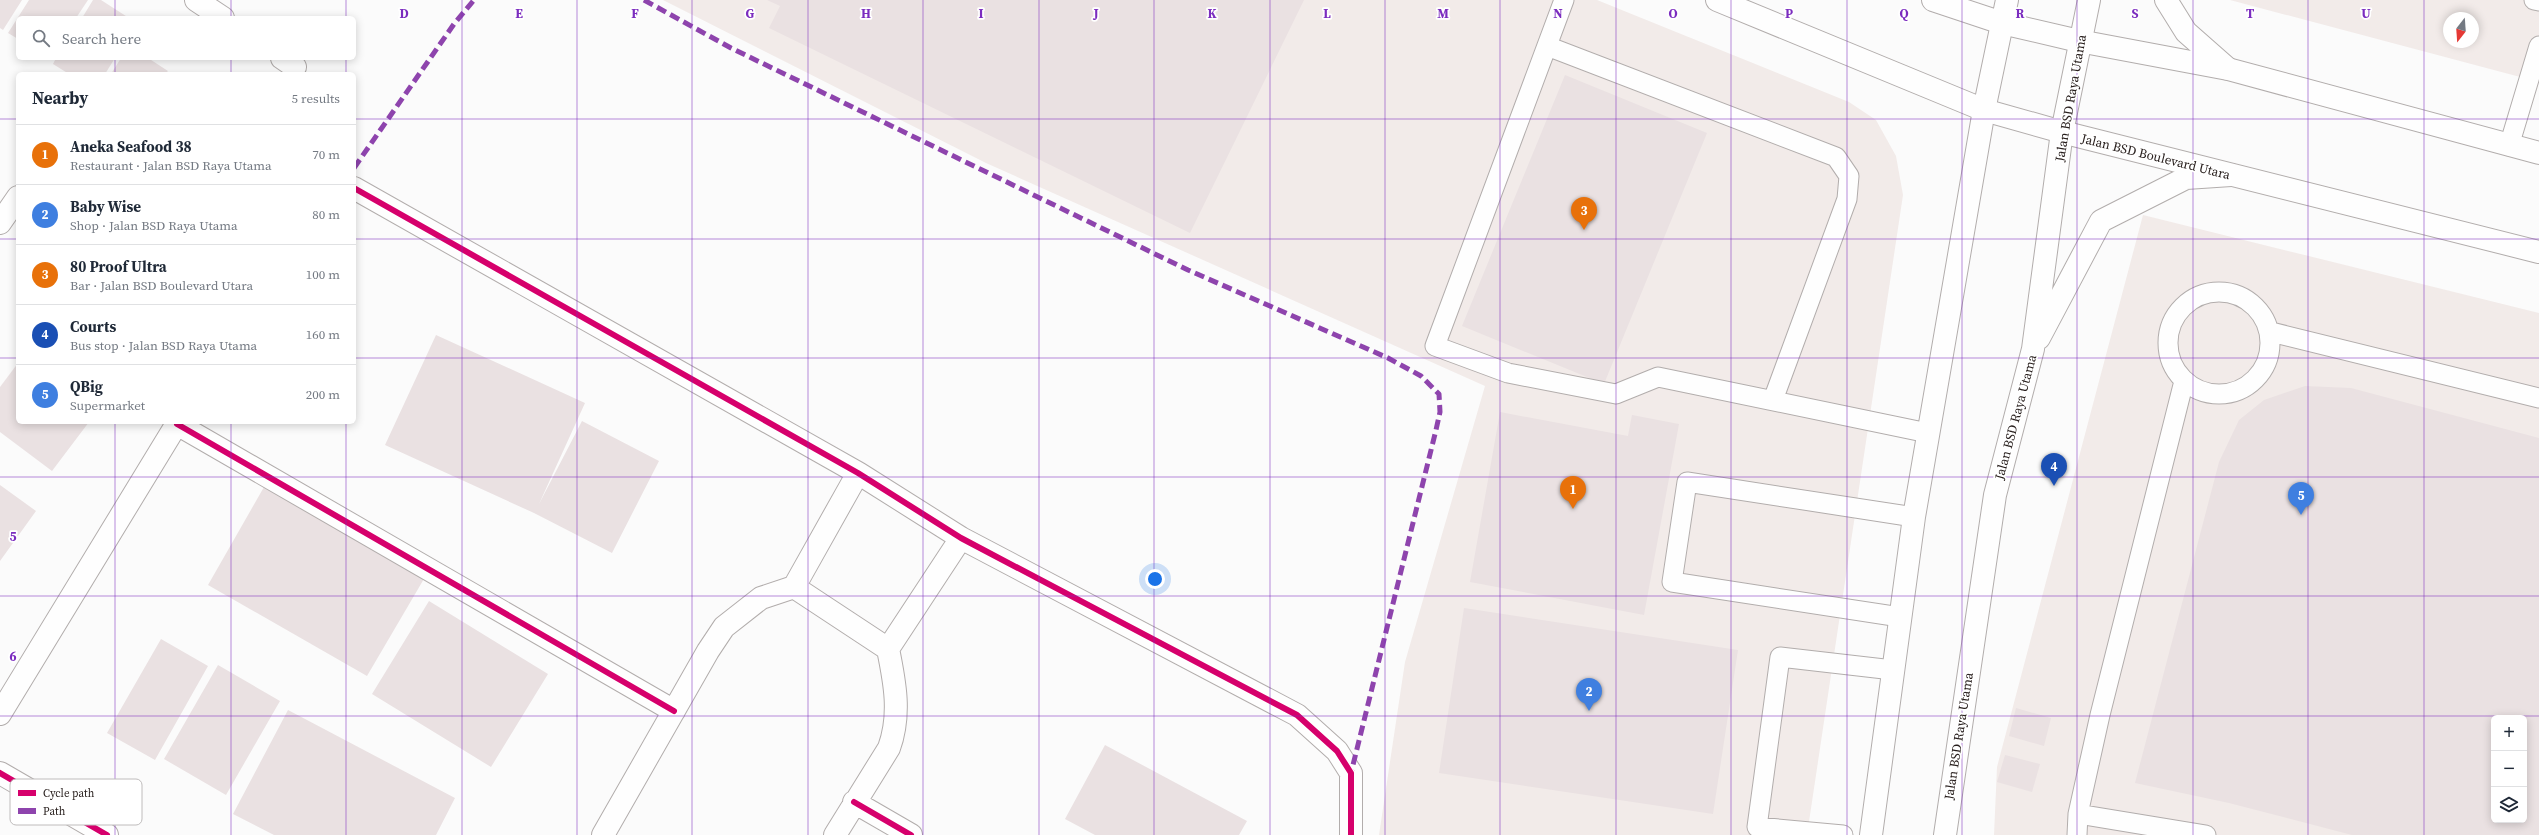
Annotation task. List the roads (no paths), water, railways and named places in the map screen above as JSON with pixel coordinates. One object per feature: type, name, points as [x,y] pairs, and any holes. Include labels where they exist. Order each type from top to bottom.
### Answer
[{"type":"main road","points":[[196,0],[220,16]]},
{"type":"main road","name":"Jalan BSD Boulevard Utara","points":[[1716,0],[1984,110],[2062,132],[2539,252]]},
{"type":"main road","points":[[1933,0],[2002,23],[2079,41],[2228,69],[2539,153]]},
{"type":"main road","points":[[1871,835],[1914,517],[1984,110],[2007,0]]},
{"type":"main road","name":"Jalan BSD Raya Utama","points":[[1945,835],[1952,772],[1995,495],[2033,349],[2062,132],[2079,41],[2089,0]]},
{"type":"main road","points":[[2166,0],[2186,32],[2228,69]]},
{"type":"main road","points":[[2033,349],[2101,221],[2186,178],[2231,175]]},
{"type":"main road","points":[[356,189],[858,473],[961,538],[1297,716],[1338,751],[1351,773],[1351,835]]},
{"type":"main road","points":[[0,223],[16,200]]},
{"type":"main road","points":[[0,714],[177,424]]},
{"type":"main road","points":[[180,424],[674,711]]},
{"type":"main road","points":[[603,835],[724,627],[761,598],[794,587],[858,473]]},
{"type":"main road","points":[[835,835],[854,802],[889,748],[894,733],[897,694],[888,649],[961,538]]},
{"type":"main road","points":[[794,587],[888,649]]},
{"type":"main road","points":[[0,773],[10,779]]},
{"type":"main road","points":[[854,802],[911,835]]},
{"type":"main road","points":[[90,825],[107,835]]},
{"type":"lane","points":[[1564,0],[1435,346],[1508,373],[1616,394],[1658,377],[1928,433]]},
{"type":"lane","points":[[2534,0],[2539,1]]},
{"type":"lane","points":[[1546,46],[1836,157],[1849,176],[1847,199],[1773,400]]},
{"type":"lane","points":[[2509,146],[2539,46]]},
{"type":"lane","points":[[2225,290],[2254,304],[2271,332],[2267,364],[2245,388],[2214,395],[2184,381],[2168,353],[2172,321],[2193,297],[2225,290]]},
{"type":"lane","points":[[2271,332],[2539,398]]},
{"type":"lane","points":[[2077,835],[2078,814],[2100,715],[2184,381]]},
{"type":"lane","points":[[1900,617],[1672,582],[1687,482],[1914,517]]},
{"type":"lane","points":[[1843,835],[1757,827],[1780,657],[1893,670]]},
{"type":"lane","points":[[2078,814],[2206,835]]},
{"type":"place","name":"80 Proof Ultra","points":[[1584,230]]},
{"type":"place","name":"Courts","points":[[2054,486]]},
{"type":"place","name":"Aneka Seafood 38","points":[[1573,509]]},
{"type":"place","name":"QBig","points":[[2301,515]]},
{"type":"place","name":"Baby Wise","points":[[1589,711]]}]
